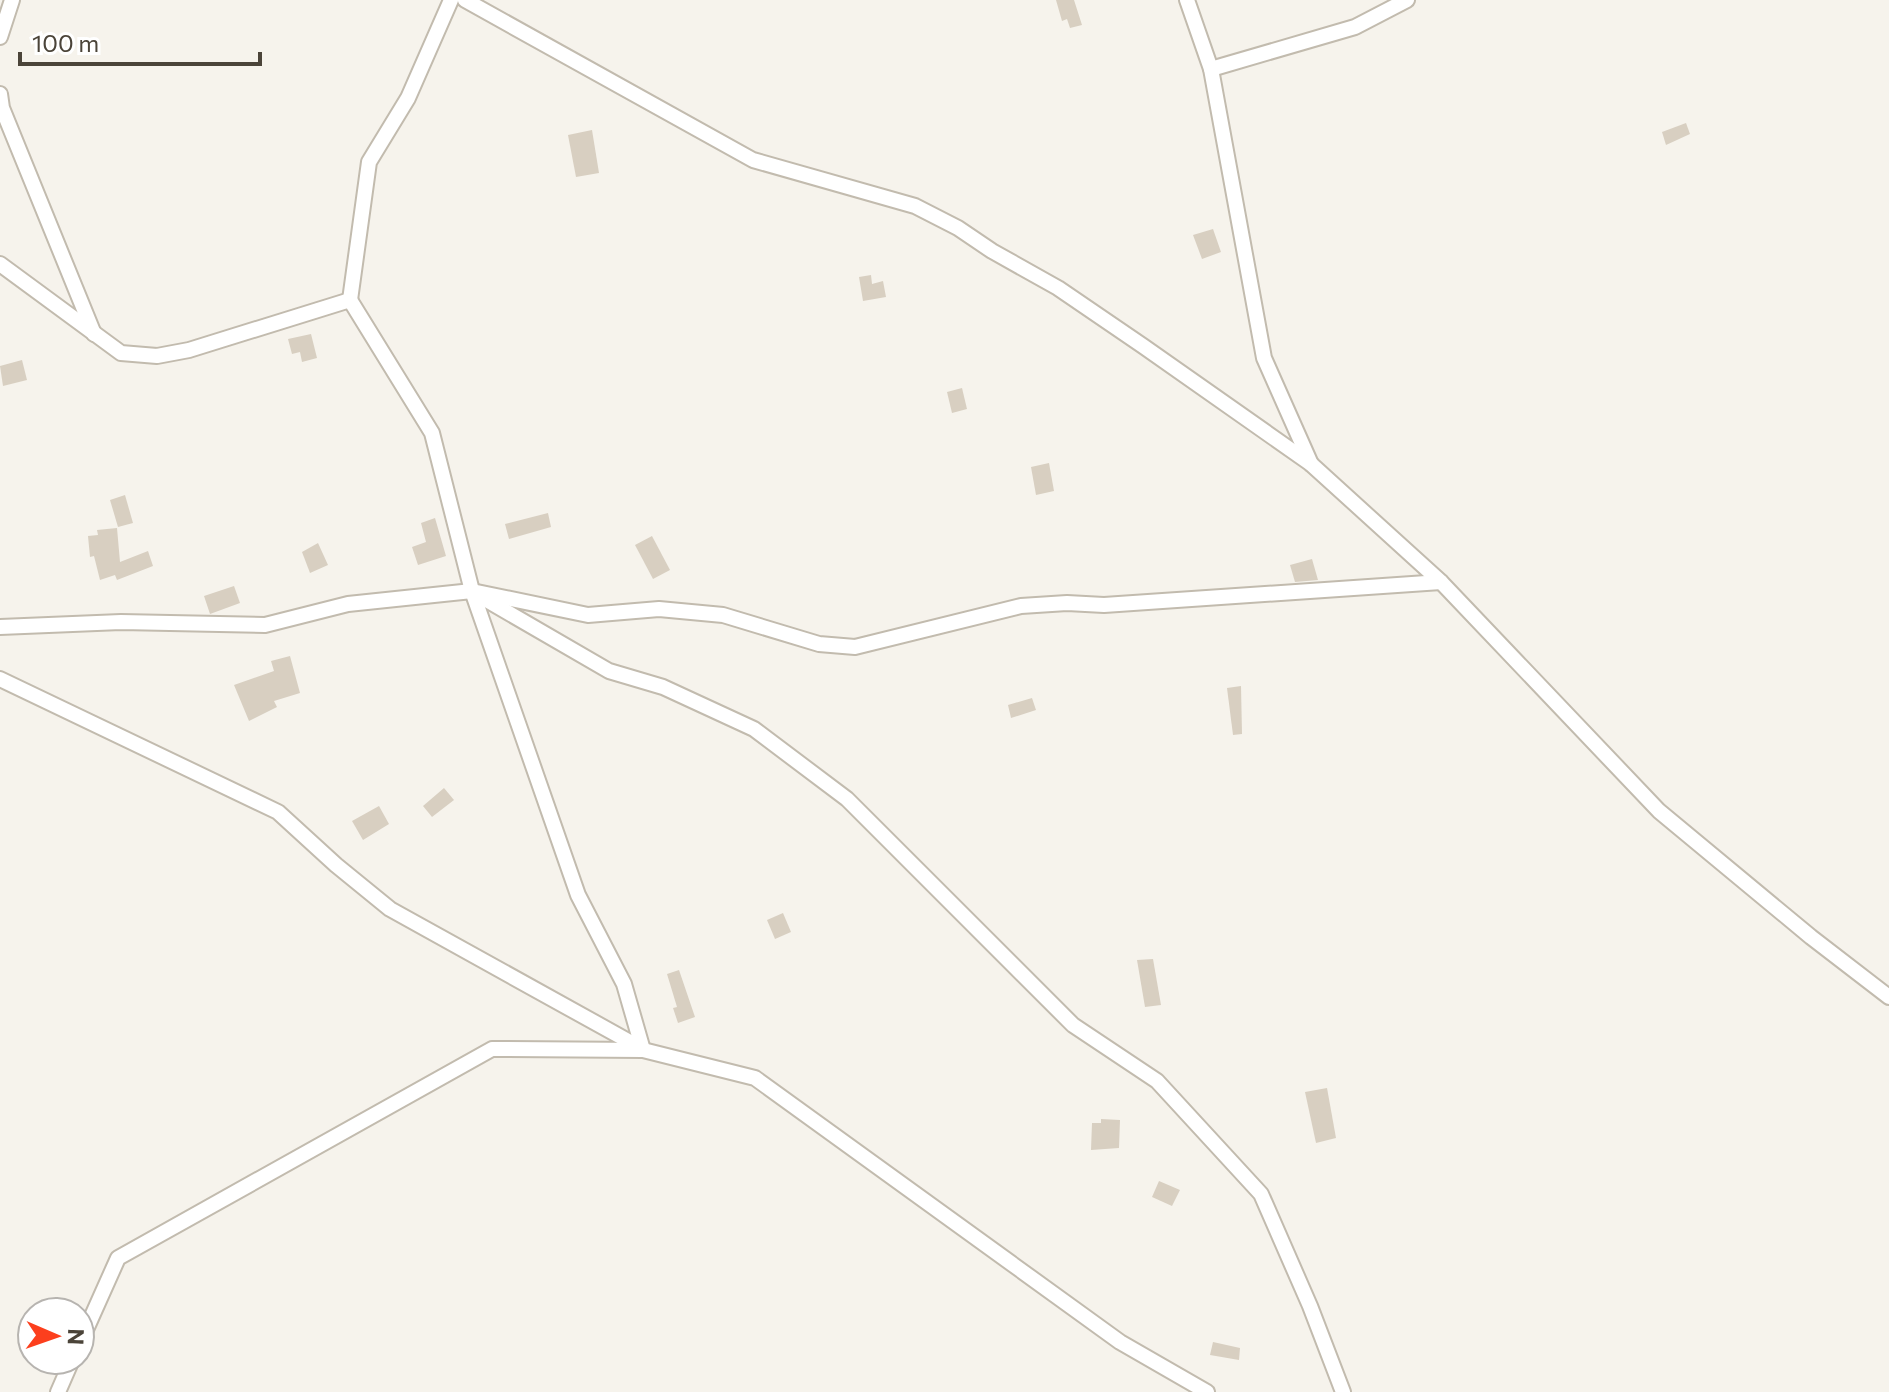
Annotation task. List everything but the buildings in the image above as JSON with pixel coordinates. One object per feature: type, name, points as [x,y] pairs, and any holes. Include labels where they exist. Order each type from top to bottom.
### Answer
[{"type":"street","points":[[0,37],[12,0]]},
{"type":"street","points":[[451,0],[408,98],[369,162],[350,300],[432,433],[472,591],[578,895],[624,984],[643,1050]]},
{"type":"street","points":[[465,0],[753,160],[915,206],[958,228],[1058,288],[1311,464],[1441,582],[1659,811],[1889,997]]},
{"type":"street","points":[[1187,0],[1211,69],[1264,358],[1311,464]]},
{"type":"street","points":[[1211,69],[1355,27],[1407,0]]},
{"type":"street","points":[[0,94],[2,108],[94,334]]},
{"type":"street","points":[[0,264],[121,353],[157,356],[189,350],[350,300]]},
{"type":"street","points":[[0,627],[121,622],[265,625],[348,604],[472,591],[588,615],[659,609],[723,615],[819,644],[855,647],[1021,606],[1067,603],[1104,605],[1441,582]]},
{"type":"street","points":[[472,591],[609,671],[663,687],[754,729],[847,799],[1073,1025],[1157,1081],[1261,1194],[1310,1306],[1343,1392]]},
{"type":"street","points":[[0,679],[278,812],[390,909],[643,1050]]},
{"type":"street","points":[[96,1307],[118,1258],[492,1049],[643,1050],[755,1078],[1120,1342],[1207,1392]]}]
